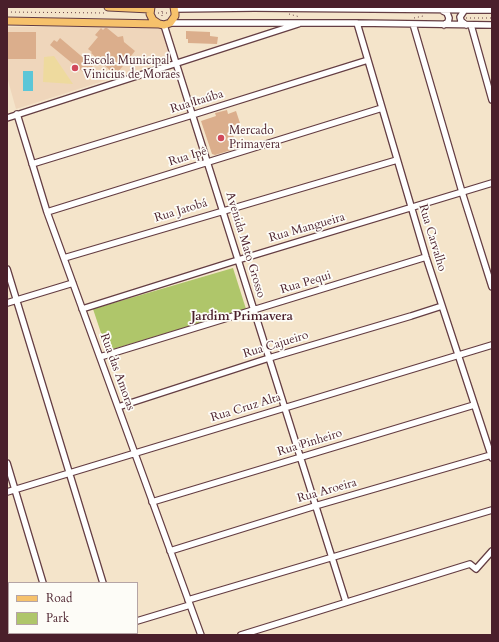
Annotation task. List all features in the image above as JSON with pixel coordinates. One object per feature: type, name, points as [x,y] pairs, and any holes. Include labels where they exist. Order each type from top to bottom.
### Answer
[{"type":"main road","points":[[7,21],[164,24],[175,16],[175,9]]},
{"type":"main road","points":[[109,10],[151,10],[153,20],[164,24]]},
{"type":"street","points":[[175,9],[254,7],[421,9],[443,11],[492,10]]},
{"type":"street","points":[[464,10],[461,14],[461,18],[462,21],[468,25],[492,100]]},
{"type":"street","points":[[443,11],[447,13],[449,18],[448,22],[444,25]]},
{"type":"street","points":[[164,24],[304,21],[357,23],[414,21],[444,25],[492,25]]},
{"type":"street","points":[[7,118],[304,21]]},
{"type":"street","points":[[414,21],[462,192],[492,287]]},
{"type":"street","name":"Rua Carvalho","points":[[357,23],[426,257],[492,457]]},
{"type":"street","name":"Avenida Mato Grosso","points":[[164,24],[346,602]]},
{"type":"street","name":"Rua Itaúba","points":[[32,164],[368,60]]},
{"type":"street","name":"Rua Ipê","points":[[47,212],[382,108]]},
{"type":"street","name":"Rua das Amoras","points":[[17,114],[47,212],[201,635]]},
{"type":"street","name":"Rua Jatobá","points":[[64,258],[222,210],[397,160]]},
{"type":"street","name":"Rua Mangueira","points":[[82,309],[492,183]]},
{"type":"street","name":"Rua Pequi","points":[[100,357],[426,257]]},
{"type":"street","points":[[7,269],[103,582]]},
{"type":"street","points":[[7,303],[73,283]]},
{"type":"street","name":"Rua Cajueiro","points":[[118,407],[269,358],[442,306]]},
{"type":"street","name":"Rua Cruz Alta","points":[[7,492],[492,345]]},
{"type":"street","name":"Rua Pinheiro","points":[[152,502],[474,405]]},
{"type":"street","name":"Rua Aroeira","points":[[170,551],[315,506],[492,457]]},
{"type":"street","points":[[7,463],[43,582]]},
{"type":"street","points":[[138,621],[332,558],[492,510]]},
{"type":"street","points":[[241,635],[470,564],[476,569],[492,551]]},
{"type":"path","points":[[162,7],[164,24]]},
{"type":"path","points":[[151,10],[162,13],[175,9]]},
{"type":"path","points":[[7,12],[109,10]]},
{"type":"path","points":[[289,14],[304,21]]},
{"type":"path","points":[[414,21],[427,14]]},
{"type":"path","points":[[461,18],[492,18]]},
{"type":"shaded area","name":"Escola Municipal Vinicius de Moraes","points":[[159,26],[165,34],[172,59],[16,109],[7,77],[7,27]]},
{"type":"green space","points":[[233,268],[246,309],[107,351],[93,309]]},
{"type":"sand","points":[[54,56],[73,84],[43,82],[44,57]]},
{"type":"water","points":[[23,71],[33,71],[33,91],[23,91]]},
{"type":"building","points":[[101,28],[103,30],[107,28],[118,37],[123,36],[124,42],[135,51],[131,56],[134,58],[130,62],[128,60],[117,73],[114,70],[112,72],[88,49],[98,37],[95,35]]},
{"type":"building","points":[[186,31],[210,32],[210,36],[218,37],[217,44],[188,43],[188,39],[186,39]]},
{"type":"building","points":[[7,32],[36,32],[36,59],[7,59]]},
{"type":"building","points":[[60,38],[93,66],[91,69],[94,71],[89,77],[50,45],[54,40],[57,42]]},
{"type":"building","name":"Mercado Primavera","points":[[227,110],[228,114],[236,111],[240,123],[230,127],[238,148],[215,155],[212,154],[201,121],[216,116],[215,113]]},
{"type":"place","name":"Escola Municipal Vinicius de Moraes","points":[[75,68]]},
{"type":"place","name":"Mercado Primavera","points":[[221,138]]},
{"type":"district","name":"Jardim Primavera","points":[[242,317]]}]
